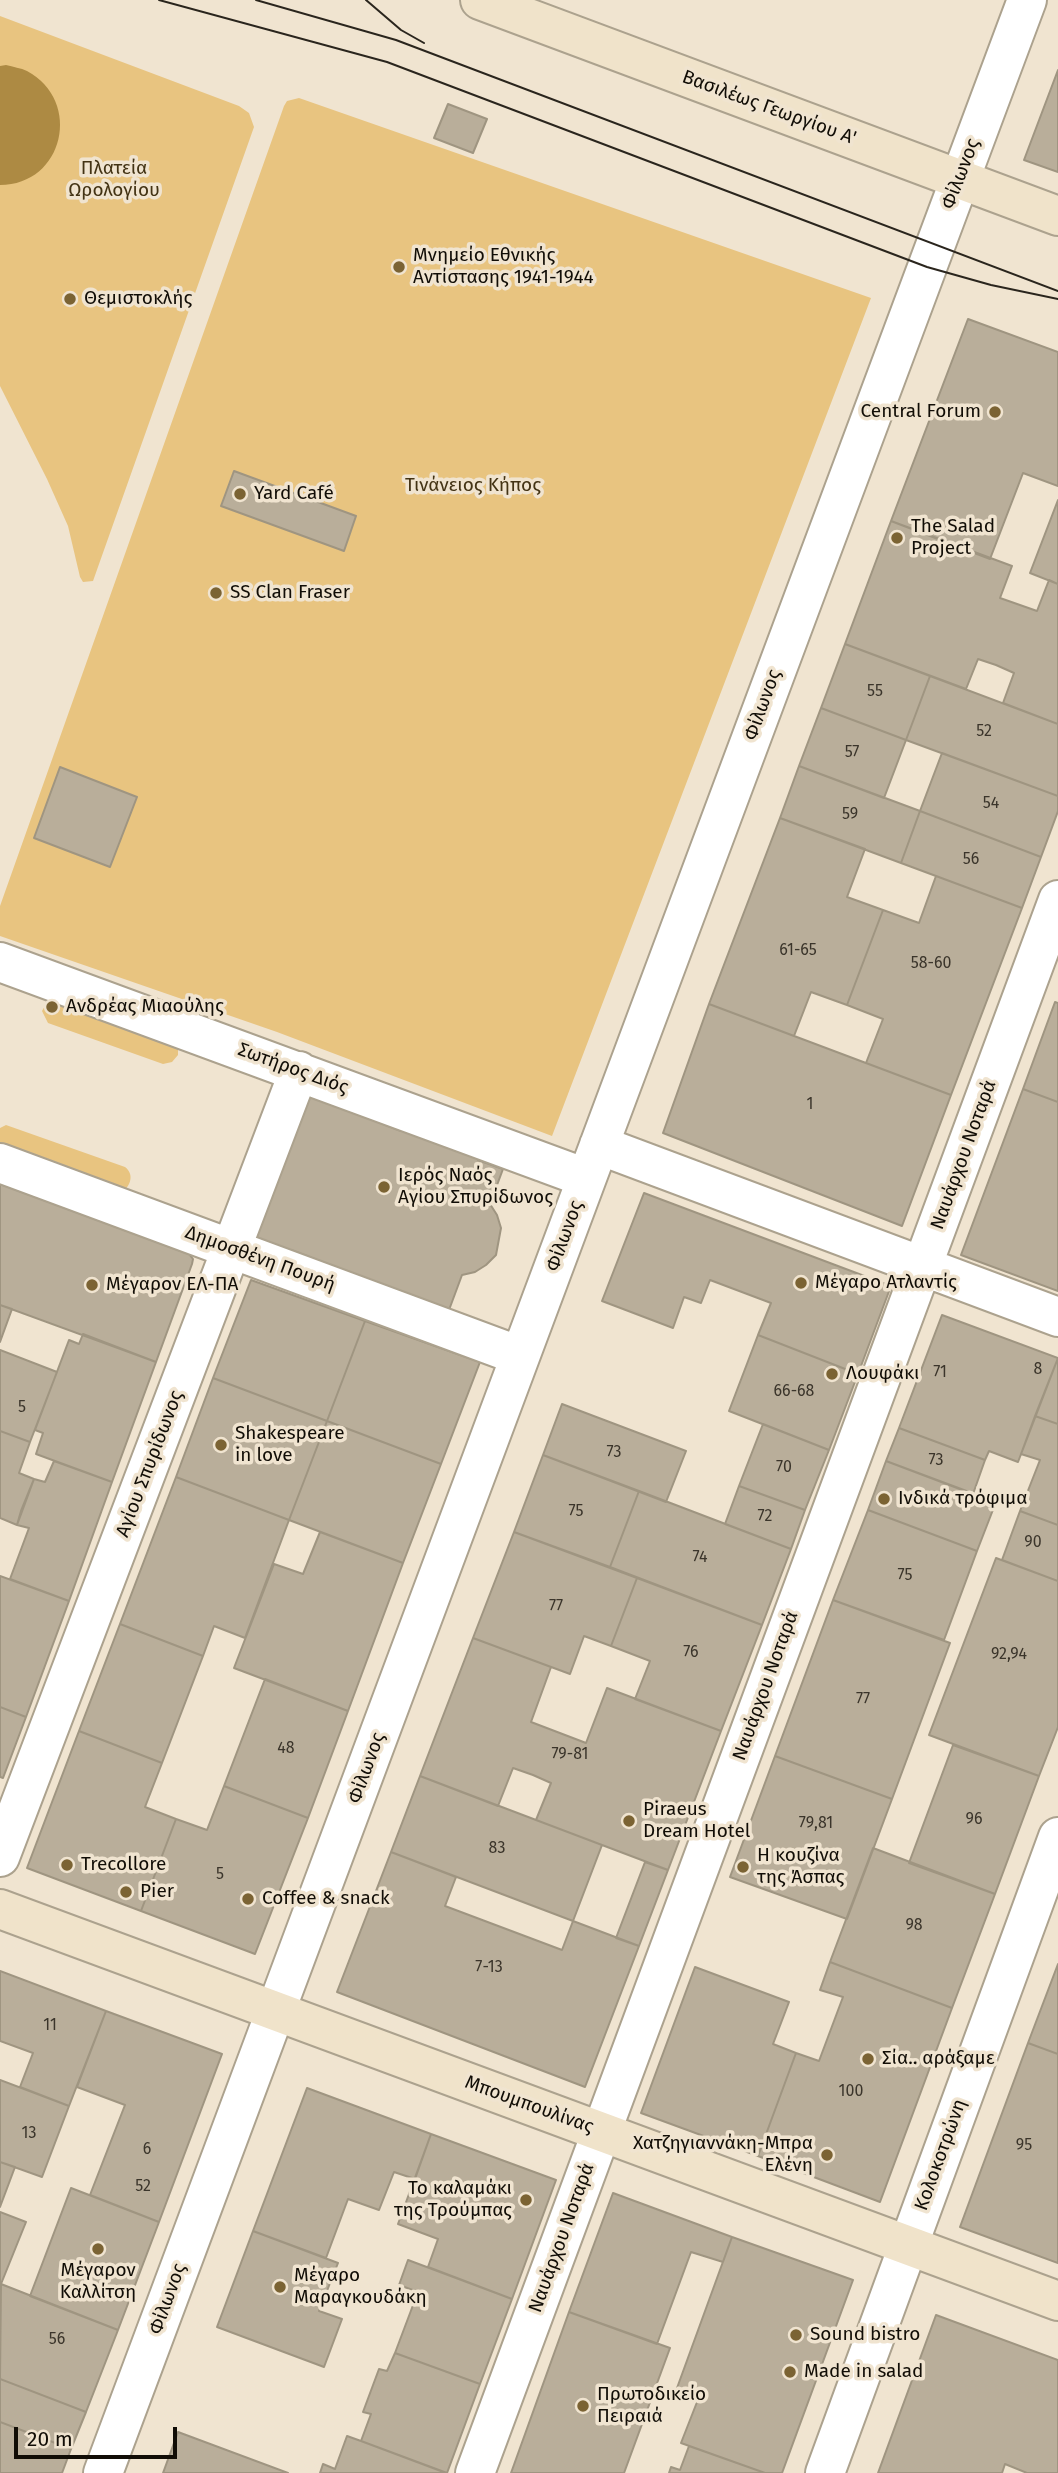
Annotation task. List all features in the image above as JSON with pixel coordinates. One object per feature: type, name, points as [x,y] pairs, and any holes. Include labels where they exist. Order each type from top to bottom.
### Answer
[{"type":"street","name":"Βασιλέως Γεωργίου Α'","points":[[480,0],[1058,216]]},
{"type":"street","name":"Φίλωνος","points":[[103,2473],[1027,0]]},
{"type":"street","name":"Ναυάρχου Νοταρά","points":[[475,2473],[1058,900]]},
{"type":"street","name":"Σωτήρος Διός","points":[[0,962],[299,1071],[922,1266],[1058,1317]]},
{"type":"street","name":"Αγίου Σπυρίδωνος","points":[[0,1857],[299,1071]]},
{"type":"street","name":"Δημοσθένη Πουρή","points":[[0,1163],[520,1356]]},
{"type":"street","name":"Κολοκοτρώνη","points":[[825,2473],[1058,1837]]},
{"type":"street","name":"Μπουμπουλίνας","points":[[0,1909],[1058,2301]]},
{"type":"green space","name":"Πλατεία Ωρολογίου","points":[[0,16],[239,106],[249,113],[254,127],[93,581],[83,582],[80,577],[68,526],[0,386]]},
{"type":"green space","name":"Τινάνειος Κήπος","points":[[299,98],[871,298],[552,1136],[277,1032],[0,936],[0,906],[284,106],[287,101]]},
{"type":"green space","points":[[49,999],[178,1046],[178,1055],[172,1062],[163,1064],[48,1023],[42,1011]]},
{"type":"green space","points":[[6,1125],[125,1167],[131,1179],[124,1191],[0,1150],[0,1128]]},
{"type":"shaded area","points":[[0,66],[27,71],[45,85],[55,101],[60,120],[58,139],[51,157],[39,171],[22,181],[0,185]]},
{"type":"building","points":[[1058,70],[1058,172],[1024,160]]},
{"type":"building","points":[[448,104],[487,119],[473,153],[434,138]]},
{"type":"building","name":"Central Forum","points":[[968,319],[1058,352],[1058,486],[1023,473],[990,559],[891,521]]},
{"type":"building","points":[[234,471],[356,516],[344,551],[221,506]]},
{"type":"building","points":[[1058,500],[1058,584],[1030,573]]},
{"type":"building","points":[[891,521],[1012,566],[1000,598],[1037,611],[1049,580],[1058,584],[1058,724],[1003,703],[1014,673],[996,665],[978,659],[966,689],[845,644]]},
{"type":"building","points":[[845,644],[930,676],[906,740],[821,708]]},
{"type":"building","points":[[930,676],[1058,724],[1058,796],[906,740]]},
{"type":"building","points":[[821,708],[906,740],[884,798],[799,766]]},
{"type":"building","points":[[942,753],[1058,796],[1058,811],[1041,857],[920,811]]},
{"type":"building","points":[[799,766],[920,811],[901,863],[780,818]]},
{"type":"building","points":[[60,767],[137,797],[110,867],[34,838]]},
{"type":"building","points":[[920,811],[1041,857],[1022,908],[901,863]]},
{"type":"building","points":[[780,818],[865,849],[847,897],[883,910],[847,1005],[811,992],[794,1036],[709,1004]]},
{"type":"building","points":[[936,876],[1022,908],[951,1095],[866,1063],[883,1019],[847,1005],[883,910],[919,923]]},
{"type":"building","points":[[1055,1002],[1058,1003],[1058,1102],[1023,1089]]},
{"type":"building","points":[[709,1004],[951,1095],[902,1226],[663,1133]]},
{"type":"building","points":[[1023,1089],[1058,1102],[1058,1291],[961,1255]]},
{"type":"building","name":"Ιερός Ναός Αγίου Σπυρίδωνος","points":[[307,1091],[401,1131],[402,1127],[479,1156],[478,1160],[503,1169],[490,1204],[501,1228],[496,1255],[475,1272],[462,1275],[449,1310],[424,1300],[422,1304],[345,1275],[346,1271],[291,1250],[290,1253],[251,1239]]},
{"type":"building","name":"Μέγαρον ΕΛ-ΠΑ","points":[[0,1184],[189,1254],[193,1259],[192,1264],[156,1362],[0,1305]]},
{"type":"building","name":"Μέγαρο Ατλαντίς","points":[[644,1193],[891,1286],[858,1374],[758,1335],[771,1303],[710,1280],[701,1303],[684,1297],[673,1328],[602,1301]]},
{"type":"building","points":[[251,1280],[365,1321],[327,1421],[213,1378]]},
{"type":"building","points":[[0,1305],[12,1309],[0,1342]]},
{"type":"building","points":[[942,1315],[1058,1358],[1018,1462],[989,1451],[985,1460],[899,1428]]},
{"type":"building","points":[[365,1321],[480,1362],[441,1464],[327,1421]]},
{"type":"building","points":[[83,1334],[156,1362],[112,1482],[36,1454],[43,1433],[35,1430],[69,1340],[79,1344]]},
{"type":"building","points":[[758,1335],[858,1374],[829,1450],[729,1411]]},
{"type":"building","points":[[0,1350],[57,1372],[30,1442],[0,1431]]},
{"type":"building","points":[[1058,1358],[1058,1424],[1035,1416]]},
{"type":"building","points":[[213,1378],[327,1421],[289,1520],[176,1477]]},
{"type":"building","points":[[562,1404],[686,1451],[666,1502],[543,1455]]},
{"type":"building","points":[[1035,1416],[1058,1424],[1058,1525],[1020,1511],[1040,1460],[1021,1454]]},
{"type":"building","points":[[327,1421],[441,1464],[403,1563],[289,1520]]},
{"type":"building","points":[[763,1424],[829,1450],[805,1510],[739,1486]]},
{"type":"building","points":[[899,1428],[985,1460],[973,1494],[886,1461]]},
{"type":"building","points":[[0,1431],[30,1442],[19,1473],[34,1479],[17,1525],[0,1518]]},
{"type":"building","points":[[543,1455],[639,1491],[610,1567],[514,1532]]},
{"type":"building","points":[[54,1461],[112,1482],[69,1601],[10,1579],[29,1528],[17,1525],[21,1511],[34,1479],[45,1482]]},
{"type":"building","points":[[886,1461],[996,1502],[977,1551],[868,1510]]},
{"type":"building","points":[[176,1477],[289,1520],[245,1638],[214,1626],[203,1656],[120,1624]]},
{"type":"building","points":[[739,1486],[805,1510],[791,1549],[725,1524]]},
{"type":"building","points":[[639,1491],[791,1549],[762,1625],[610,1567]]},
{"type":"building","points":[[868,1510],[977,1551],[944,1640],[833,1600]]},
{"type":"building","points":[[1020,1511],[1058,1525],[1058,1581],[1002,1560]]},
{"type":"building","points":[[320,1532],[403,1563],[348,1711],[234,1668],[274,1564],[303,1574]]},
{"type":"building","points":[[514,1532],[637,1578],[611,1646],[584,1636],[570,1674],[473,1638]]},
{"type":"building","points":[[996,1558],[1058,1581],[1058,1727],[1039,1776],[929,1735]]},
{"type":"building","points":[[0,1576],[69,1601],[26,1717],[0,1707]]},
{"type":"building","points":[[637,1578],[762,1625],[721,1731],[635,1699],[650,1661],[611,1646]]},
{"type":"building","points":[[833,1600],[950,1643],[892,1799],[775,1756]]},
{"type":"building","points":[[120,1624],[203,1656],[162,1763],[79,1731]]},
{"type":"building","points":[[473,1638],[551,1667],[531,1722],[586,1743],[607,1688],[721,1731],[668,1870],[536,1820],[551,1783],[533,1775],[513,1768],[498,1806],[420,1776]]},
{"type":"building","points":[[265,1679],[348,1711],[308,1818],[224,1786]]},
{"type":"building","points":[[0,1707],[26,1717],[3,1778],[0,1777]]},
{"type":"building","points":[[79,1731],[162,1763],[145,1807],[176,1819],[141,1911],[27,1868]]},
{"type":"building","points":[[953,1745],[1039,1776],[995,1894],[909,1863]]},
{"type":"building","points":[[775,1756],[892,1799],[847,1919],[730,1877]]},
{"type":"building","points":[[420,1776],[602,1845],[573,1921],[391,1852]]},
{"type":"building","points":[[224,1786],[308,1818],[255,1954],[141,1911],[176,1819],[207,1830]]},
{"type":"building","points":[[873,1848],[995,1894],[952,2008],[830,1962]]},
{"type":"building","points":[[391,1852],[456,1877],[445,1906],[562,1950],[573,1921],[639,1946],[585,2087],[337,1992]]},
{"type":"building","points":[[645,1862],[668,1870],[639,1946],[616,1938]]},
{"type":"building","points":[[830,1962],[952,2008],[880,2202],[758,2156],[796,2053],[819,2061],[843,1997],[820,1990]]},
{"type":"building","points":[[1058,1964],[1058,2054],[1028,2043]]},
{"type":"building","points":[[695,1967],[789,2002],[773,2044],[796,2053],[758,2156],[641,2113]]},
{"type":"building","points":[[0,1971],[106,2011],[69,2106],[20,2087],[33,2053],[0,2041]]},
{"type":"building","points":[[106,2011],[222,2054],[159,2222],[90,2195],[125,2105],[77,2087]]},
{"type":"building","points":[[1028,2043],[1058,2054],[1058,2263],[960,2227]]},
{"type":"building","points":[[0,2080],[69,2106],[42,2177],[0,2162]]},
{"type":"building","points":[[307,2088],[431,2134],[415,2179],[394,2172],[379,2210],[348,2199],[326,2258],[253,2231]]},
{"type":"building","points":[[431,2134],[556,2180],[512,2299],[428,2267],[438,2239],[398,2224]]},
{"type":"building","points":[[0,2162],[15,2167],[0,2207]]},
{"type":"building","name":"Μέγαρον Καλλίτση","points":[[71,2188],[159,2222],[118,2330],[30,2296]]},
{"type":"building","points":[[613,2193],[732,2237],[723,2262],[691,2252],[657,2344],[569,2312]]},
{"type":"building","points":[[0,2212],[26,2222],[1,2284],[0,2284]]},
{"type":"building","name":"Μέγαρο Μαραγκουδάκη","points":[[253,2231],[338,2263],[319,2311],[342,2319],[324,2367],[217,2327]]},
{"type":"building","points":[[732,2237],[853,2280],[782,2473],[765,2473],[681,2443],[699,2397],[677,2388]]},
{"type":"building","points":[[408,2260],[512,2299],[480,2384],[395,2353],[418,2292],[399,2285]]},
{"type":"building","name":"Μέγαρον Καλλίτση","points":[[1,2284],[118,2330],[86,2412],[0,2379]]},
{"type":"building","points":[[569,2312],[670,2348],[624,2473],[511,2473]]},
{"type":"building","points":[[936,2315],[1058,2360],[1058,2473],[1027,2473],[1005,2464],[1002,2473],[878,2473]]},
{"type":"building","points":[[395,2353],[480,2384],[447,2473],[361,2441],[371,2414],[363,2412],[379,2369],[387,2371]]},
{"type":"building","points":[[0,2379],[86,2412],[71,2449],[0,2422]]},
{"type":"building","points":[[0,2422],[71,2449],[62,2473],[0,2473]]},
{"type":"building","points":[[178,2432],[288,2473],[163,2473]]},
{"type":"building","points":[[347,2436],[446,2473],[320,2473],[323,2464],[335,2469]]},
{"type":"building","points":[[689,2446],[765,2473],[669,2473],[671,2467],[680,2470]]},
{"type":"tram line","points":[[159,0],[387,62],[927,267],[991,285],[1058,299]]},
{"type":"tram line","points":[[256,0],[396,40],[1058,291]]},
{"type":"tram line","points":[[366,0],[401,30],[424,43]]},
{"type":"place","name":"Μνημείο Εθνικής Αντίστασης 1941-1944","points":[[399,267]]},
{"type":"place","name":"Θεμιστοκλής","points":[[70,299]]},
{"type":"place","name":"Central Forum","points":[[995,412]]},
{"type":"place","name":"Yard Café","points":[[240,494]]},
{"type":"place","name":"The Salad Project","points":[[897,538]]},
{"type":"place","name":"SS Clan Fraser","points":[[216,593]]},
{"type":"place","name":"Ανδρέας Μιαούλης","points":[[52,1007]]},
{"type":"place","name":"Ιερός Ναός Αγίου Σπυρίδωνος","points":[[384,1187]]},
{"type":"place","name":"Μέγαρο Ατλαντίς","points":[[801,1283]]},
{"type":"place","name":"Μέγαρον ΕΛ-ΠΑ","points":[[92,1285]]},
{"type":"place","name":"Λουφάκι","points":[[832,1374]]},
{"type":"place","name":"Shakespeare in love","points":[[221,1445]]},
{"type":"place","name":"Ινδικά τρόφιμα","points":[[884,1499]]},
{"type":"place","name":"Piraeus Dream Hotel","points":[[629,1821]]},
{"type":"place","name":"Trecollore","points":[[67,1865]]},
{"type":"place","name":"Η κουζίνα της Άσπας","points":[[743,1867]]},
{"type":"place","name":"Pier","points":[[126,1892]]},
{"type":"place","name":"Coffee & snack","points":[[248,1899]]},
{"type":"place","name":"Σία.. αράξαμε","points":[[868,2059]]},
{"type":"place","name":"Χατζηγιαννάκη-Μπρα Ελένη","points":[[827,2155]]},
{"type":"place","name":"Το καλαμάκι της Τρούμπας","points":[[526,2200]]},
{"type":"place","name":"Μέγαρον Καλλίτση","points":[[98,2249]]},
{"type":"place","name":"Μέγαρο Μαραγκουδάκη","points":[[280,2287]]},
{"type":"place","name":"Sound bistro","points":[[796,2335]]},
{"type":"place","name":"Made in salad","points":[[790,2372]]},
{"type":"place","name":"Πρωτοδικείο Πειραιά","points":[[583,2406]]}]
